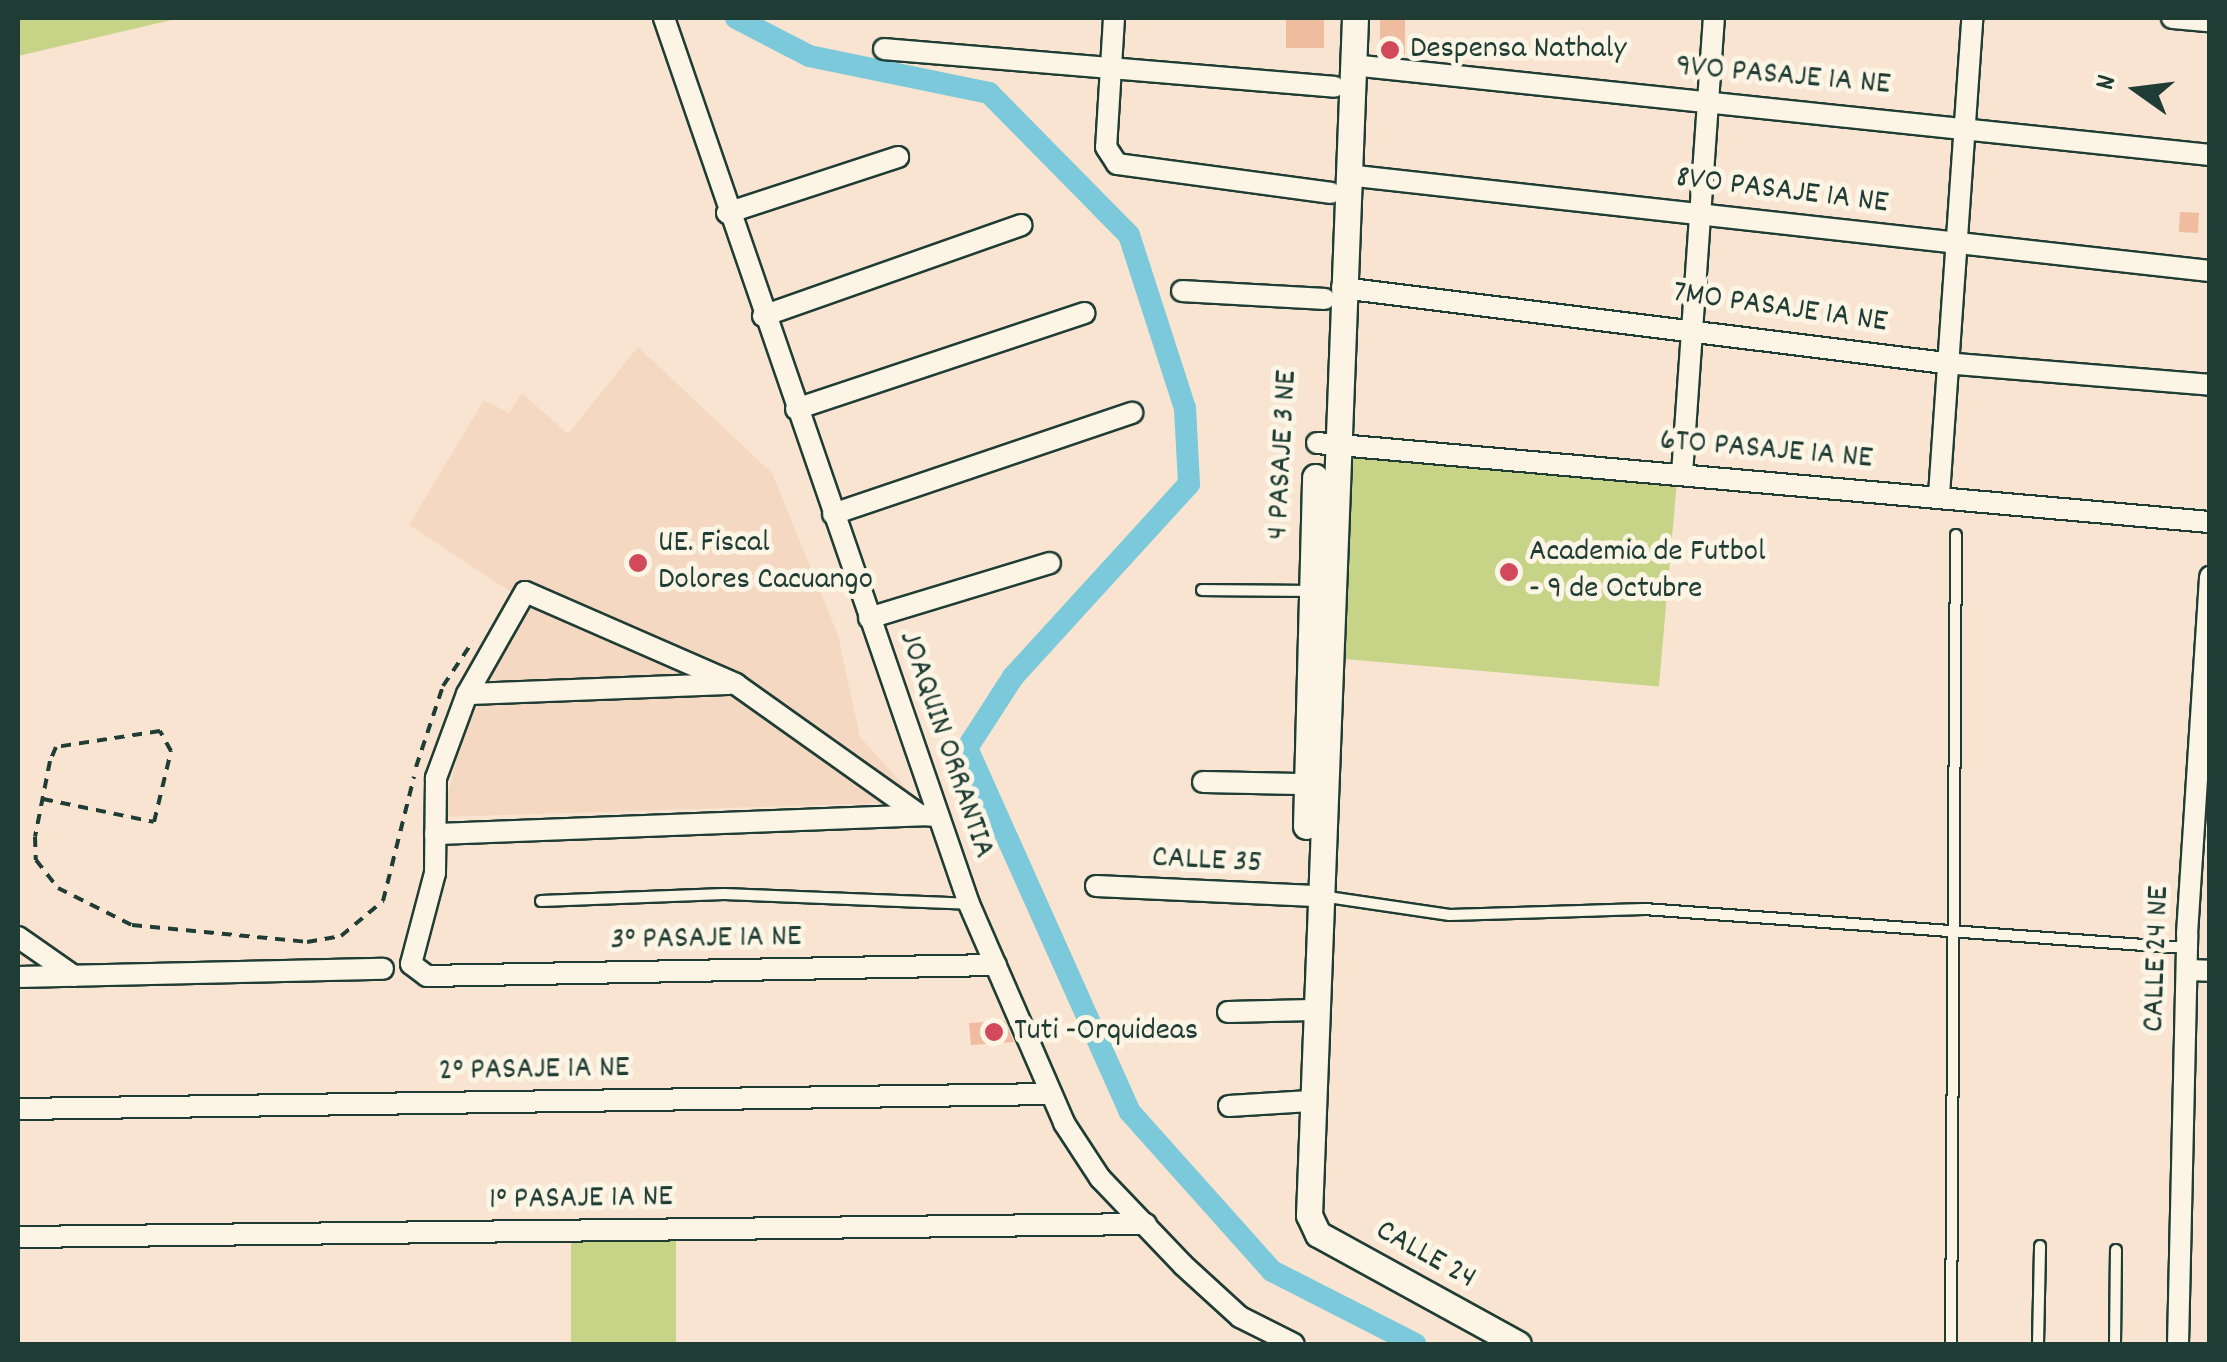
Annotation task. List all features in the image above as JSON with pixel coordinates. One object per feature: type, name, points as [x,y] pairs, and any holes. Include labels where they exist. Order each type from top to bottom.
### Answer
[{"type":"street","name":"JOAQUIN ORRANTIA","points":[[664,18],[727,213],[869,618],[929,816],[1051,1094],[1100,1178],[1240,1317],[1294,1344]]},
{"type":"street","name":"8VO PASAJE 1A NE","points":[[1114,18],[1106,147],[1117,164],[1698,210],[2210,272]]},
{"type":"street","name":"4 PASAJE 3 NE","points":[[1339,184],[1334,87],[1340,18]]},
{"type":"street","name":"4 PASAJE 3 NE","points":[[1308,1215],[1325,444],[1339,184],[1355,18]]},
{"type":"street","points":[[1682,474],[1714,18]]},
{"type":"street","points":[[1939,495],[1945,363],[1972,18]]},
{"type":"street","points":[[2172,18],[2210,21]]},
{"type":"street","points":[[884,49],[1334,87]]},
{"type":"street","name":"9VO PASAJE 1A NE","points":[[1352,64],[1706,102],[1964,122],[2210,154]]},
{"type":"street","points":[[727,213],[898,157]]},
{"type":"street","points":[[763,316],[1021,225]]},
{"type":"street","name":"7MO PASAJE 1A NE","points":[[1182,291],[1333,294],[1690,326],[1945,363],[2210,385]]},
{"type":"street","points":[[796,409],[1084,312]]},
{"type":"street","points":[[832,514],[1132,413]]},
{"type":"street","name":"4 PASAJE 3 NE","points":[[1316,896],[1300,784],[1309,591],[1325,444]]},
{"type":"street","name":"6TO PASAJE 1A NE","points":[[1325,444],[1939,495],[2210,522]]},
{"type":"street","points":[[869,618],[1050,563]]},
{"type":"street","name":"CALLE 24 NE","points":[[2178,1344],[2187,941],[2202,809],[2210,576]]},
{"type":"street","points":[[537,590],[736,684],[929,816],[435,834],[436,778],[467,694],[506,618],[537,590]]},
{"type":"street","points":[[467,694],[736,684]]},
{"type":"street","points":[[1204,782],[1300,784]]},
{"type":"street","name":"3° PASAJE 1A NE","points":[[435,834],[434,873],[410,952],[418,972],[996,965]]},
{"type":"street","name":"CALLE 35","points":[[1096,886],[1316,896]]},
{"type":"street","points":[[2187,941],[2210,936]]},
{"type":"street","points":[[18,937],[74,976]]},
{"type":"street","points":[[18,976],[383,969]]},
{"type":"street","points":[[2186,970],[2210,971]]},
{"type":"street","points":[[1228,1012],[1312,1010]]},
{"type":"street","name":"2° PASAJE 1A NE","points":[[18,1109],[1051,1094]]},
{"type":"street","points":[[1229,1106],[1310,1101]]},
{"type":"street","name":"CALLE 24","points":[[1308,1215],[1318,1234],[1518,1344]]},
{"type":"street","name":"1° PASAJE 1A NE","points":[[18,1236],[1146,1224]]},
{"type":"lane","points":[[1951,1344],[1956,535]]},
{"type":"lane","points":[[1202,590],[1309,591]]},
{"type":"lane","points":[[541,902],[724,894],[969,904]]},
{"type":"lane","points":[[1316,896],[1450,915],[1644,909],[1955,932],[2187,941]]},
{"type":"lane","points":[[2038,1344],[2040,1246]]},
{"type":"lane","points":[[2115,1344],[2116,1250]]},
{"type":"path","points":[[43,799],[154,822],[165,807],[167,737],[146,728],[65,740],[43,799],[36,860],[85,905],[132,925],[236,942],[341,936],[384,901],[443,686],[467,647],[506,618]]},
{"type":"shaded area","name":"UE. Fiscal Dolores Cacuango","points":[[638,347],[772,473],[838,635],[860,737],[919,802],[441,817],[472,705],[525,601],[409,525],[484,400],[509,413],[522,393],[568,434]]},
{"type":"green space","points":[[18,18],[180,18],[18,56]]},
{"type":"green space","name":"Academia de Futbol - 9 de Octubre","points":[[1354,454],[1677,482],[1659,686],[1336,658]]},
{"type":"green space","points":[[571,1240],[676,1240],[676,1344],[571,1344]]},
{"type":"building","points":[[1286,18],[1324,18],[1324,48],[1286,48]]},
{"type":"building","points":[[1380,18],[1405,18],[1405,54],[1380,54]]},
{"type":"building","points":[[2180,212],[2199,213],[2198,233],[2179,232]]},
{"type":"building","name":"Tuti -Orquideas","points":[[1005,1021],[1014,1042],[971,1045],[969,1023]]},
{"type":"waterway","points":[[736,18],[809,56],[989,93],[1129,235],[1185,408],[1189,484],[1013,677],[967,748],[1129,1111],[1272,1271],[1415,1344]]},
{"type":"place","name":"Despensa Nathaly","points":[[1390,50]]},
{"type":"place","name":"UE. Fiscal Dolores Cacuango","points":[[638,563]]},
{"type":"place","name":"Academia de Futbol - 9 de Octubre","points":[[1509,572]]},
{"type":"place","name":"Tuti -Orquideas","points":[[994,1032]]}]
